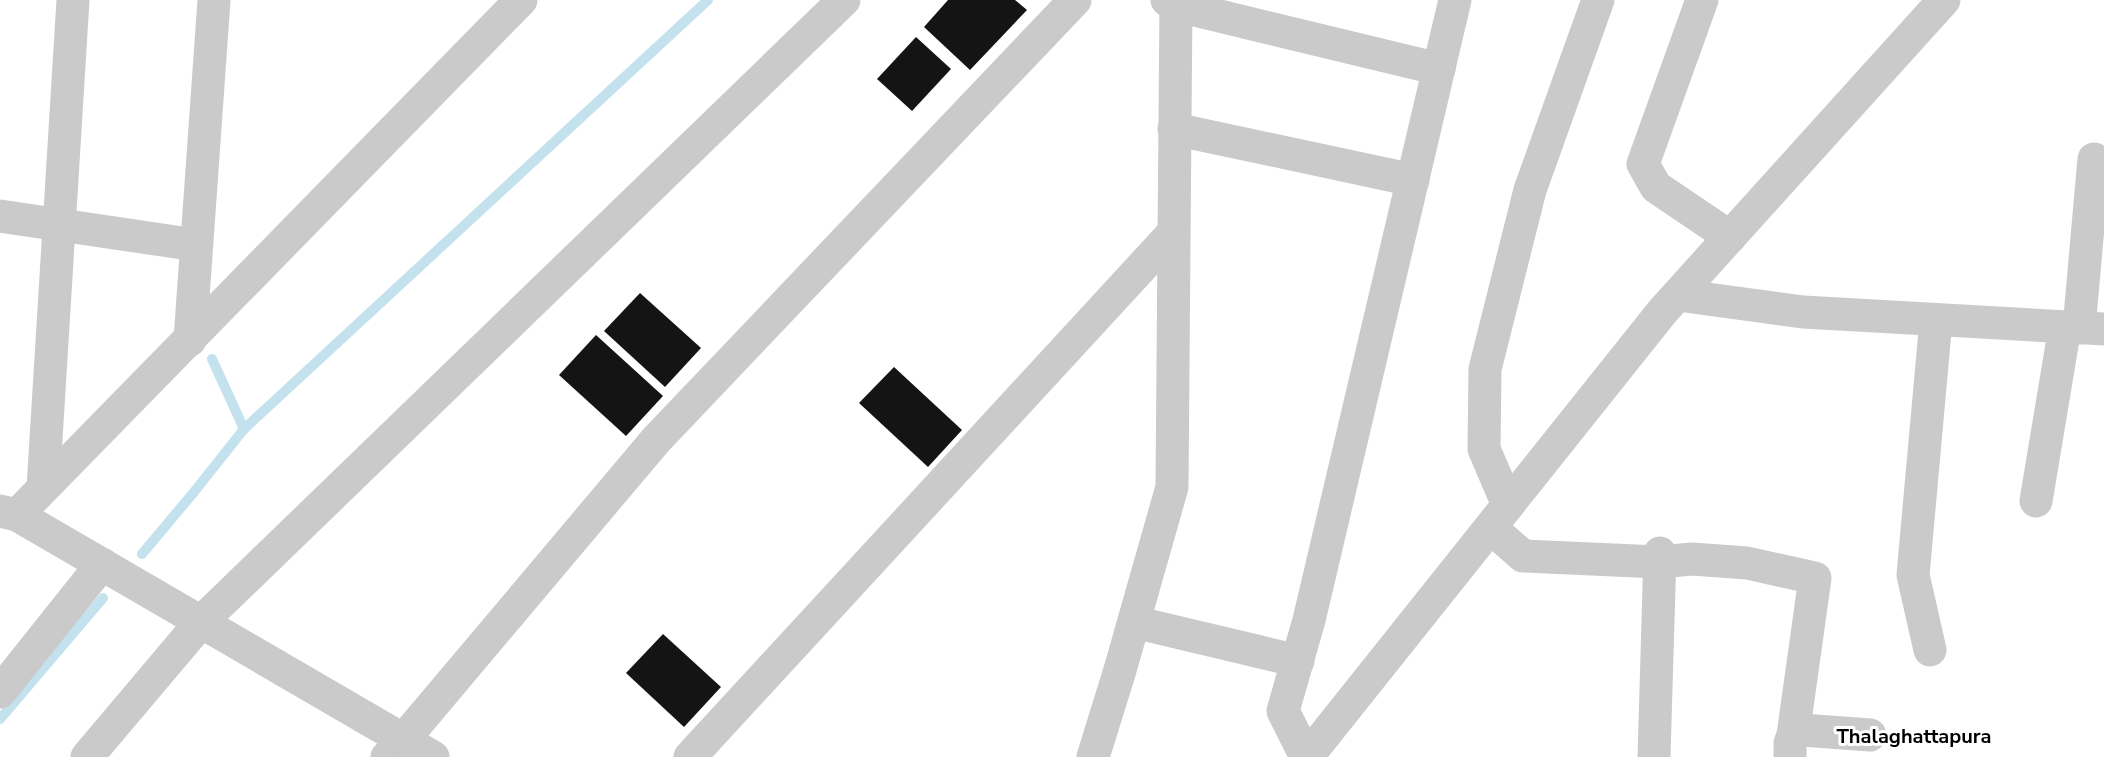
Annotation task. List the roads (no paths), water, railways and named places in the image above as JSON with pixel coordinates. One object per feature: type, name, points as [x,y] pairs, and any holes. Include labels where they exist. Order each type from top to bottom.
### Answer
[{"type":"street","points":[[43,488],[73,0]]},
{"type":"street","points":[[190,339],[214,0]]},
{"type":"street","points":[[433,757],[396,748],[201,622],[102,564],[8,513],[43,488],[521,0]]},
{"type":"street","points":[[87,757],[201,622],[844,0]]},
{"type":"street","points":[[396,748],[656,440],[1075,0]]},
{"type":"street","points":[[1455,0],[1309,620],[1283,711],[1306,757],[1678,295],[1944,0]]},
{"type":"street","points":[[1598,0],[1530,190],[1485,369],[1484,449],[1499,517],[1523,556],[1660,557],[1747,563],[1815,578],[1791,746]]},
{"type":"street","points":[[1702,0],[1643,164],[1656,187],[1730,237]]},
{"type":"street","points":[[1092,757],[1134,622],[1172,487],[1174,129],[1172,2],[1439,69]]},
{"type":"street","points":[[1174,129],[1413,180]]},
{"type":"street","points":[[2036,501],[2083,328],[2094,159]]},
{"type":"street","points":[[0,216],[196,245]]},
{"type":"street","points":[[690,757],[1173,233]]},
{"type":"street","points":[[1678,295],[1803,312],[2083,328]]},
{"type":"street","points":[[1930,650],[1913,575],[1936,320]]},
{"type":"street","points":[[1654,757],[1660,557]]},
{"type":"street","points":[[0,692],[102,564]]},
{"type":"street","points":[[1134,622],[1298,661]]},
{"type":"street","points":[[1791,746],[1802,730],[1870,735]]},
{"type":"waterway","points":[[142,554],[244,429],[708,0]]},
{"type":"waterway","points":[[212,359],[244,429]]},
{"type":"waterway","points":[[0,719],[103,598]]},
{"type":"district","name":"Thalaghattapura","points":[[1914,736]]}]
